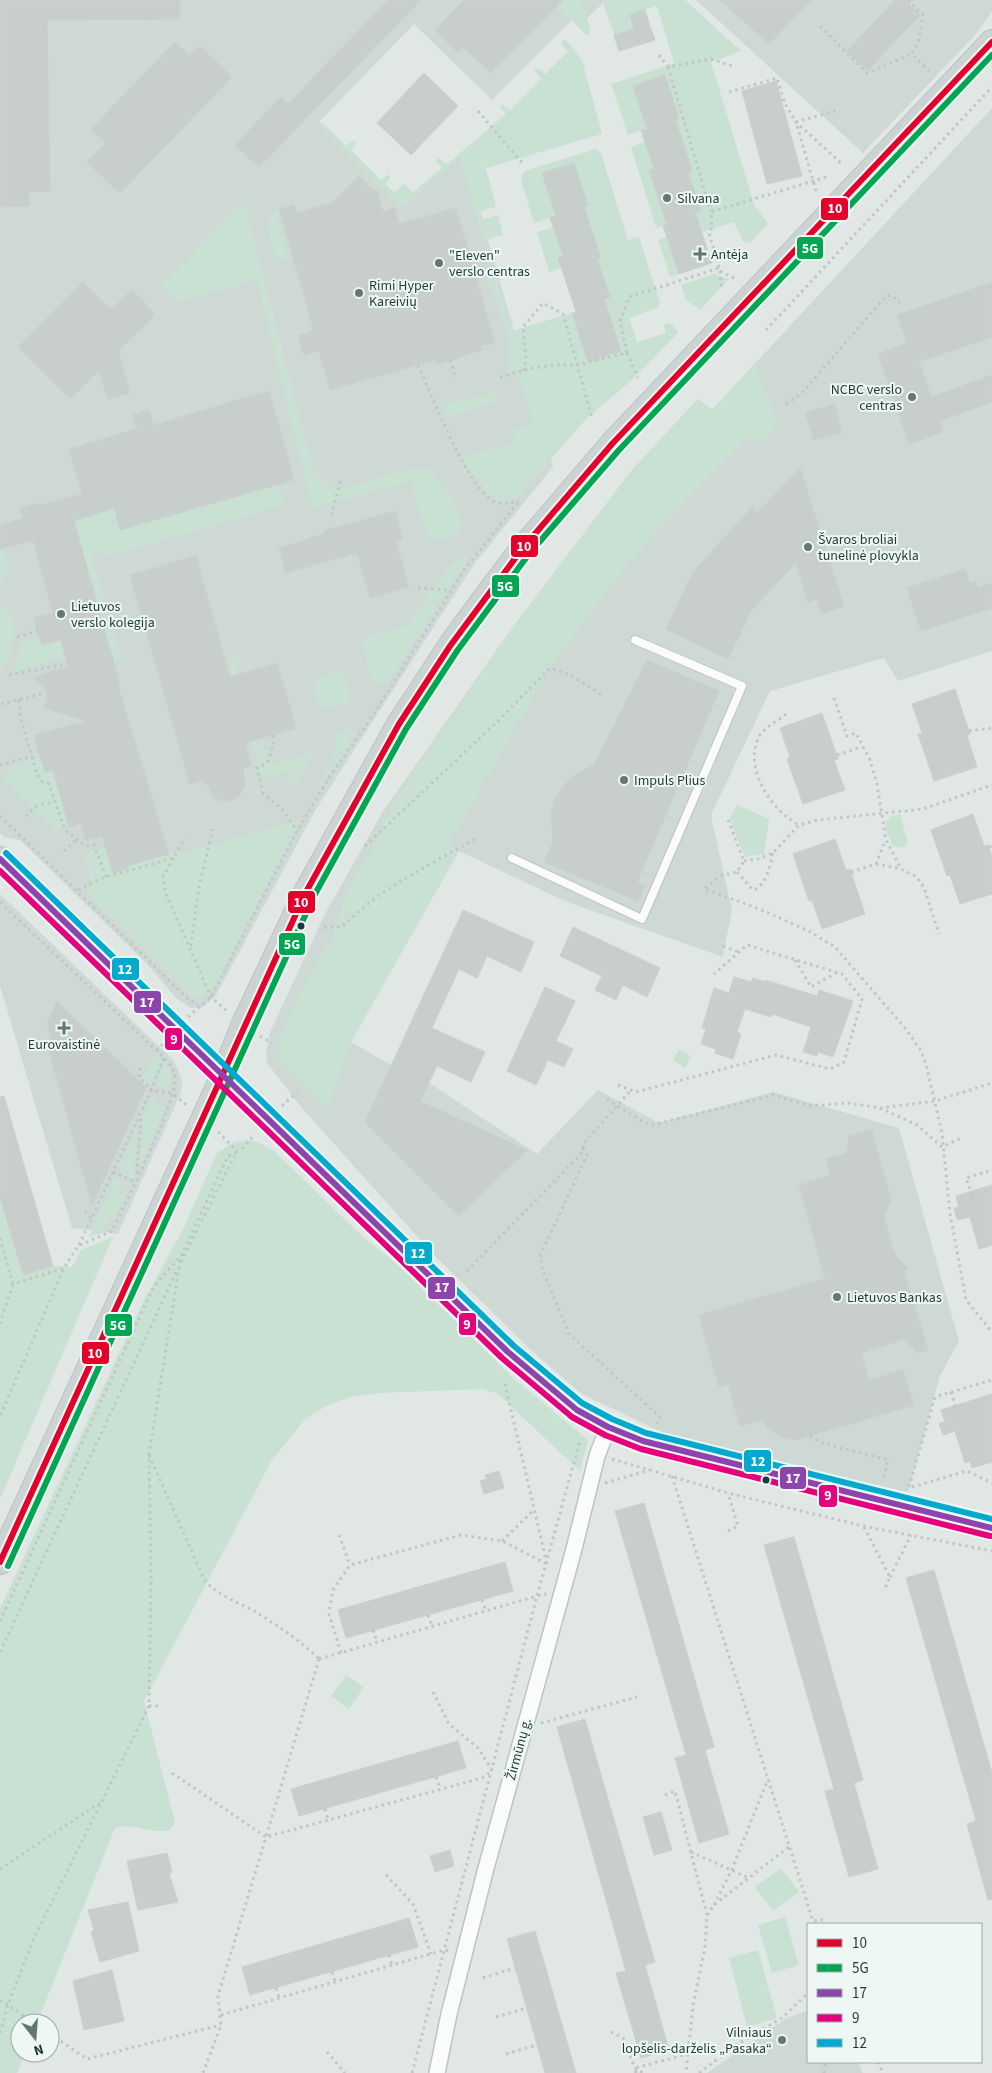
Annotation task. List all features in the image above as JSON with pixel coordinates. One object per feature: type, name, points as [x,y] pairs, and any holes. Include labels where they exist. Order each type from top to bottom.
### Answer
[{"type":"main road","points":[[0,1562],[223,1076],[243,1026],[306,892],[399,724],[450,646],[488,594],[528,542],[612,444],[992,42]]},
{"type":"main road","points":[[0,859],[508,1352],[578,1410],[608,1427],[663,1447],[992,1528]]},
{"type":"street","name":"Žirmūnų g.","points":[[436,2073],[449,2014],[524,1727],[597,1456],[608,1427]]},
{"type":"lane","points":[[512,858],[642,919],[742,686],[635,640]]},
{"type":"path","points":[[820,26],[866,73],[912,54],[918,40],[924,15],[908,0]]},
{"type":"path","points":[[912,54],[932,73]]},
{"type":"path","points":[[659,55],[668,67],[711,212],[712,228],[709,233],[719,269],[722,290]]},
{"type":"path","points":[[668,67],[711,59],[735,67]]},
{"type":"path","points":[[729,92],[777,78],[786,104],[796,122],[816,191]]},
{"type":"path","points":[[766,330],[992,87]]},
{"type":"path","points":[[796,122],[838,110]]},
{"type":"path","points":[[478,111],[523,164]]},
{"type":"path","points":[[796,122],[842,164]]},
{"type":"path","points":[[711,212],[830,176]]},
{"type":"path","points":[[638,378],[627,352],[620,321],[629,297],[719,269],[734,278]]},
{"type":"path","points":[[786,404],[801,394],[886,296],[891,295],[900,303]]},
{"type":"path","points":[[524,370],[526,356],[523,327],[543,303],[563,314],[592,418]]},
{"type":"path","points":[[500,377],[524,370],[555,365],[577,366],[627,352]]},
{"type":"path","points":[[450,360],[456,379]]},
{"type":"path","points":[[0,816],[187,998],[198,1006],[211,996],[297,831],[465,569],[519,501],[501,504],[486,494],[459,457],[418,365]]},
{"type":"path","points":[[331,515],[341,480]]},
{"type":"path","points":[[418,588],[452,590]]},
{"type":"path","points":[[17,637],[38,631]]},
{"type":"path","points":[[9,675],[67,664]]},
{"type":"path","points":[[365,846],[500,719],[550,668],[570,674],[604,696]]},
{"type":"path","points":[[1,704],[44,693]]},
{"type":"path","points":[[834,698],[847,736],[856,733],[870,760],[877,784],[886,840],[901,869]]},
{"type":"path","points":[[19,700],[20,716],[37,774],[41,781],[49,784],[65,830],[85,846],[94,845],[106,878]]},
{"type":"path","points":[[786,714],[776,723],[765,728],[758,739],[756,769],[776,808],[788,820],[799,825]]},
{"type":"path","points":[[969,731],[991,727]]},
{"type":"path","points":[[273,735],[274,744],[267,763],[257,768],[263,793],[282,809],[297,831]]},
{"type":"path","points":[[837,756],[862,747]]},
{"type":"path","points":[[0,765],[32,756]]},
{"type":"path","points":[[737,872],[753,890],[758,888],[767,875],[774,853],[799,825],[818,820],[923,809],[992,785]]},
{"type":"path","points":[[26,816],[35,807],[55,801]]},
{"type":"path","points":[[728,820],[744,861]]},
{"type":"path","points":[[191,946],[199,886],[213,829]]},
{"type":"path","points":[[185,838],[163,877],[165,892],[191,946],[211,996]]},
{"type":"path","points":[[324,926],[342,927],[361,908],[394,885],[477,838]]},
{"type":"path","points":[[64,851],[77,839]]},
{"type":"path","points":[[876,864],[886,840]]},
{"type":"path","points":[[774,853],[758,859],[744,861],[737,872],[720,876],[704,889],[757,908],[809,932],[835,947],[888,1008],[920,1049],[926,1064],[942,1133],[950,1213],[966,1300],[992,1332]]},
{"type":"path","points":[[78,890],[106,878],[172,858]]},
{"type":"path","points":[[851,872],[876,864],[901,869],[917,877],[924,888],[939,934]]},
{"type":"path","points":[[0,902],[164,1058],[174,1072],[176,1081],[167,1109],[112,1231],[78,1246]]},
{"type":"path","points":[[618,1085],[636,1092],[776,1055],[830,1069],[844,1062],[862,999],[842,974],[747,945],[714,974]]},
{"type":"path","points":[[723,946],[739,952]]},
{"type":"path","points":[[795,960],[810,987],[836,972]]},
{"type":"path","points":[[0,1416],[64,1268],[78,1246],[142,1112],[164,1058]]},
{"type":"path","points":[[140,1068],[139,1077],[151,1090],[172,1093]]},
{"type":"path","points":[[880,1108],[935,1101],[992,1083]]},
{"type":"path","points":[[467,1270],[581,1154],[584,1143],[631,1090]]},
{"type":"path","points":[[606,1099],[643,1122],[652,1124],[770,1095],[810,1106],[848,1103],[880,1108],[917,1125],[942,1147]]},
{"type":"path","points":[[136,1180],[142,1112]]},
{"type":"path","points":[[942,1147],[961,1138]]},
{"type":"path","points":[[583,1148],[587,1155],[540,1256],[542,1271],[569,1334],[660,1417],[657,1424]]},
{"type":"path","points":[[0,1652],[179,1266],[237,1151],[228,1156],[181,1256],[179,1266],[148,1454],[151,1579],[149,1706],[34,1938],[8,2004],[0,2033]]},
{"type":"path","points":[[972,1195],[966,1178],[992,1170]]},
{"type":"path","points":[[113,1172],[136,1180]]},
{"type":"path","points":[[85,1211],[91,1218]]},
{"type":"path","points":[[0,1238],[13,1284],[0,1324]]},
{"type":"path","points":[[0,1621],[154,1286],[181,1256]]},
{"type":"path","points":[[13,1284],[64,1268]]},
{"type":"path","points":[[992,1380],[935,1397],[909,1488],[967,1471],[992,1483]]},
{"type":"path","points":[[505,1384],[547,1564]]},
{"type":"path","points":[[951,1392],[956,1409]]},
{"type":"path","points":[[810,1436],[822,1443],[888,1460],[883,1482]]},
{"type":"path","points":[[412,2073],[493,1771],[537,1596],[580,1441]]},
{"type":"path","points":[[148,1454],[204,1579],[210,1588],[256,1613],[308,1648],[319,1659]]},
{"type":"path","points":[[608,1460],[614,1458],[728,1493],[863,1526],[992,1551]]},
{"type":"path","points":[[603,1476],[600,1484],[651,1469]]},
{"type":"path","points":[[672,1476],[814,1922],[827,1919]]},
{"type":"path","points":[[728,1493],[738,1526],[728,1531]]},
{"type":"path","points":[[502,1541],[534,1510]]},
{"type":"path","points":[[863,1526],[890,1577]]},
{"type":"path","points":[[339,1535],[350,1565]]},
{"type":"path","points":[[341,1653],[329,1614],[333,1590],[350,1565],[461,1535],[502,1541],[547,1564]]},
{"type":"path","points":[[884,1591],[911,1535]]},
{"type":"path","points":[[319,1659],[562,1590]]},
{"type":"path","points":[[482,1600],[486,1611]]},
{"type":"path","points":[[428,1615],[432,1626]]},
{"type":"path","points":[[373,1630],[377,1642]]},
{"type":"path","points":[[203,2073],[221,2025],[218,1996],[319,1659]]},
{"type":"path","points":[[433,1692],[450,1724],[478,1748],[493,1771]]},
{"type":"path","points":[[524,1727],[637,1697]]},
{"type":"path","points":[[149,1706],[159,1706]]},
{"type":"path","points":[[172,1772],[266,1837],[482,1778],[493,1771]]},
{"type":"path","points":[[436,1777],[440,1789]]},
{"type":"path","points":[[707,1915],[732,1869],[769,1778]]},
{"type":"path","points":[[665,1795],[675,1792],[707,1915],[705,1947],[693,2005],[686,2073]]},
{"type":"path","points":[[0,1869],[102,1802]]},
{"type":"path","points":[[325,1809],[328,1820]]},
{"type":"path","points":[[714,1905],[790,1846]]},
{"type":"path","points":[[692,1852],[749,1878]]},
{"type":"path","points":[[386,1875],[413,1904],[431,1954]]},
{"type":"path","points":[[221,2014],[444,1950],[466,1952]]},
{"type":"path","points":[[388,1955],[392,1965]]},
{"type":"path","points":[[483,1978],[516,1968]]},
{"type":"path","points":[[332,1972],[335,1981]]},
{"type":"path","points":[[276,1988],[279,1997]]},
{"type":"path","points":[[699,2073],[736,2045],[782,2018],[807,1993]]},
{"type":"path","points":[[0,2000],[21,2013]]},
{"type":"path","points":[[496,2017],[527,2008]]},
{"type":"path","points":[[60,2041],[87,2059],[221,2025]]},
{"type":"path","points":[[611,2032],[623,2038],[636,2073]]},
{"type":"path","points":[[506,2054],[537,2045]]},
{"type":"path","points":[[327,2052],[345,2073]]},
{"type":"path","points":[[634,2068],[688,2054]]},
{"type":"path","points":[[634,2068],[643,2073]]},
{"type":"shaded area","points":[[0,0],[606,0],[580,25],[573,19],[492,100],[414,24],[319,122],[403,203],[463,153],[553,467],[475,563],[316,809],[215,997],[201,1008],[191,1008],[177,999],[146,963],[20,840],[4,837],[0,833]]},
{"type":"shaded area","points":[[696,0],[992,0],[992,11],[978,32],[863,153]]},
{"type":"shaded area","points":[[992,108],[992,651],[898,681],[884,658],[770,691],[711,815],[732,911],[722,959],[720,956],[567,902],[459,851],[351,1042],[391,1065],[429,1083],[537,1154],[598,1090],[659,1123],[773,1092],[899,1128],[959,1341],[940,1376],[908,1492],[703,1448],[674,1438],[582,1394],[530,1349],[431,1252],[301,1107],[267,1063],[266,1052],[270,1032],[325,914],[382,813],[510,631],[632,470],[698,399],[712,410]]},
{"type":"shaded area","points":[[0,894],[173,1060],[182,1081],[181,1092],[118,1234],[72,1228],[0,986]]},
{"type":"shaded area","name":"Vilniaus lopšelis-darželis „Pasaka“","points":[[807,2010],[807,2063],[858,2063],[863,2073],[707,2073],[787,2018]]},
{"type":"green space","points":[[563,0],[580,0],[590,26],[589,35],[586,35],[557,6]]},
{"type":"green space","points":[[602,0],[685,0],[741,51],[711,62],[754,204],[768,224],[750,243],[743,241],[734,222],[702,232],[695,212],[700,210],[688,172],[692,170],[675,119],[679,118],[665,75],[633,86],[647,129],[628,135],[611,84],[674,63],[657,6],[646,9],[650,24],[614,35]]},
{"type":"green space","points":[[565,39],[582,60],[602,134],[486,168],[496,207],[481,211],[483,219],[498,215],[503,235],[485,240],[512,331],[572,313],[588,362],[621,351],[604,299],[610,297],[597,259],[601,258],[584,207],[588,205],[574,163],[542,173],[556,216],[534,223],[521,181],[523,173],[527,170],[596,149],[601,153],[628,240],[639,237],[660,303],[658,308],[629,318],[637,342],[666,333],[664,324],[671,324],[678,333],[633,379],[587,418],[516,499],[501,503],[487,494],[461,458],[516,442],[513,430],[533,424],[518,370],[506,373],[510,344],[496,299],[483,271],[492,268],[460,158],[401,207],[319,126],[323,123],[346,146],[354,140],[356,144],[351,150],[381,180],[389,174],[390,178],[385,184],[394,192],[404,184],[413,192],[442,168],[436,161],[438,158],[447,164],[506,114],[500,107],[501,104],[510,110],[541,79],[534,70],[538,68],[545,74],[568,51],[561,44]]},
{"type":"green space","points":[[645,142],[654,169],[650,170],[667,225],[656,228],[631,147]]},
{"type":"green space","points":[[240,205],[245,205],[313,468],[322,480],[329,485],[342,489],[403,471],[425,469],[433,472],[456,506],[460,516],[461,525],[459,532],[440,540],[429,540],[410,481],[313,509],[257,280],[181,302],[161,286]]},
{"type":"green space","points":[[279,209],[281,217],[277,220],[288,258],[276,261],[267,223],[273,213]]},
{"type":"green space","points":[[553,227],[563,256],[558,258],[562,268],[549,272],[537,232]]},
{"type":"green space","points":[[666,237],[679,274],[670,277],[658,240]]},
{"type":"green space","points":[[714,274],[729,279],[700,310],[686,300],[681,285]]},
{"type":"green space","points":[[755,363],[777,424],[760,444],[751,435],[695,490],[628,564],[550,668],[449,845],[458,851],[351,1042],[328,1110],[280,1060],[279,1041],[303,989],[331,939],[350,885],[373,847],[395,799],[510,631],[632,470],[698,399],[712,410]]},
{"type":"green space","points":[[496,391],[499,401],[445,417],[442,406]]},
{"type":"green space","points":[[278,484],[284,505],[105,557],[103,553],[92,556],[121,660],[114,662],[74,521],[114,508],[120,529]]},
{"type":"green space","points":[[4,548],[7,572],[0,584],[0,549]]},
{"type":"green space","points":[[463,555],[469,556],[388,682],[381,684],[375,681],[371,678],[362,641],[368,637],[408,625],[447,568]]},
{"type":"green space","points":[[0,605],[7,609],[12,617],[14,636],[9,657],[0,670]]},
{"type":"green space","points":[[39,637],[42,645],[61,640],[65,656],[13,672],[23,642]]},
{"type":"green space","points":[[243,654],[235,673],[256,744],[269,751],[272,764],[312,753],[300,780],[292,787],[285,772],[262,779],[230,669],[232,657]]},
{"type":"green space","points":[[338,672],[346,677],[350,691],[349,701],[340,706],[324,708],[317,700],[313,686],[322,677]]},
{"type":"green space","points":[[352,728],[353,732],[357,731],[314,797],[334,751],[338,732]]},
{"type":"green space","points":[[41,758],[45,772],[53,770],[69,827],[62,828],[58,833],[3,779],[3,776],[12,771],[11,767]]},
{"type":"green space","points":[[737,805],[769,819],[764,854],[745,857],[729,819]]},
{"type":"green space","points":[[900,814],[907,840],[907,844],[901,848],[893,846],[886,830],[886,822],[892,816]]},
{"type":"green space","points":[[301,820],[213,989],[203,996],[191,995],[88,895],[91,879],[90,869],[82,855],[105,847],[113,873],[127,869],[127,866],[169,853],[181,853]]},
{"type":"green space","points":[[679,1049],[691,1056],[685,1068],[673,1060]]},
{"type":"green space","points":[[156,1055],[161,1059],[151,1086],[142,1077],[146,1067]]},
{"type":"green space","points":[[164,1062],[170,1070],[172,1079],[167,1087],[156,1088]]},
{"type":"green space","points":[[152,1096],[165,1109],[139,1170],[143,1115]]},
{"type":"green space","points":[[138,1126],[133,1179],[120,1173],[119,1170]]},
{"type":"green space","points":[[247,1140],[258,1142],[273,1150],[361,1235],[398,1265],[514,1379],[588,1440],[580,1471],[498,1394],[483,1389],[379,1393],[352,1397],[330,1404],[306,1418],[272,1460],[144,1701],[175,1822],[170,1830],[162,1831],[129,1826],[115,1828],[41,2013],[10,2013],[10,2063],[21,2063],[17,2073],[0,2073],[0,1608],[145,1298],[181,1233],[217,1153],[234,1142]]},
{"type":"green space","points":[[115,1178],[123,1179],[117,1193],[125,1196],[114,1218],[110,1217],[103,1233],[89,1237]]},
{"type":"green space","points":[[0,1196],[23,1275],[53,1266],[72,1267],[81,1250],[113,1237],[0,1499]]},
{"type":"green space","points":[[346,1675],[364,1687],[349,1709],[331,1696]]},
{"type":"green space","points":[[781,1868],[799,1892],[773,1911],[755,1887]]},
{"type":"green space","points":[[785,1917],[799,1965],[772,1973],[758,1925]]},
{"type":"green space","points":[[758,1950],[777,2018],[747,2027],[729,1958]]},
{"type":"building","points":[[0,0],[180,0],[180,19],[47,20],[50,191],[29,192],[29,206],[0,207]]},
{"type":"building","points":[[388,0],[421,0],[259,167],[235,145],[281,97],[288,104]]},
{"type":"building","points":[[464,0],[563,0],[491,73],[463,47],[458,53],[435,30]]},
{"type":"building","points":[[720,0],[811,0],[769,44]]},
{"type":"building","points":[[895,0],[905,0],[920,15],[867,71],[847,51]]},
{"type":"building","points":[[644,10],[655,40],[619,51],[614,35],[634,29],[630,15]]},
{"type":"building","points":[[175,42],[189,56],[200,46],[232,77],[120,193],[87,162],[106,143],[91,129]]},
{"type":"building","points":[[424,73],[458,106],[411,155],[377,123]]},
{"type":"building","points":[[665,75],[679,118],[675,119],[692,170],[688,172],[701,210],[695,212],[712,263],[679,274],[663,226],[667,225],[649,170],[654,169],[641,130],[647,129],[633,86]]},
{"type":"building","points":[[776,81],[802,176],[767,184],[742,91]]},
{"type":"building","points":[[574,163],[588,205],[584,207],[601,258],[597,259],[610,297],[604,299],[621,351],[588,362],[572,313],[576,312],[558,258],[563,256],[550,218],[556,216],[542,173]]},
{"type":"building","name":"Rimi Hyper Kareivių","points":[[359,176],[373,191],[377,190],[383,212],[394,208],[399,224],[456,208],[495,343],[481,346],[482,350],[437,364],[434,360],[330,390],[319,350],[304,355],[298,336],[314,331],[279,209],[294,205],[296,213],[332,203]]},
{"type":"building","points":[[83,282],[111,310],[132,289],[155,315],[118,351],[130,393],[108,399],[99,370],[70,399],[18,347]]},
{"type":"building","name":"NCBC verslo centras","points":[[992,282],[992,337],[919,362],[931,397],[992,375],[992,402],[940,421],[943,432],[909,444],[878,354],[907,343],[897,315]]},
{"type":"building","points":[[269,391],[294,480],[120,530],[114,508],[74,521],[120,685],[118,686],[169,854],[127,866],[128,868],[113,873],[102,836],[86,840],[81,823],[69,827],[53,770],[45,772],[34,736],[86,721],[44,708],[48,696],[45,693],[46,688],[33,677],[68,667],[61,640],[42,645],[39,637],[34,618],[53,613],[33,540],[0,549],[0,525],[23,518],[20,508],[37,503],[38,506],[82,494],[69,449],[137,429],[133,415],[149,410],[153,425]]},
{"type":"building","points":[[834,404],[842,432],[814,440],[805,413]]},
{"type":"building","points":[[800,468],[844,606],[822,614],[817,599],[808,602],[796,563],[751,611],[728,659],[666,629],[693,572],[753,506],[756,514]]},
{"type":"building","points":[[395,511],[403,540],[396,542],[409,587],[370,598],[357,553],[286,573],[279,548],[325,534],[324,531]]},
{"type":"building","points":[[196,556],[230,677],[277,663],[296,728],[245,743],[251,765],[243,768],[245,784],[241,793],[235,799],[226,802],[213,798],[207,783],[204,784],[203,780],[190,784],[130,575]]},
{"type":"building","points":[[965,569],[970,583],[976,581],[978,588],[992,583],[992,608],[921,631],[907,588]]},
{"type":"building","name":"Impuls Plius","points":[[647,660],[719,691],[637,882],[645,885],[638,901],[544,862],[553,842],[551,814],[555,798],[571,777],[594,765]]},
{"type":"building","points":[[955,689],[970,734],[967,736],[977,767],[934,781],[918,734],[922,733],[912,704]]},
{"type":"building","points":[[822,713],[838,759],[834,760],[845,790],[803,804],[787,759],[790,757],[780,728]]},
{"type":"building","points":[[973,814],[984,846],[988,845],[992,857],[992,894],[960,904],[950,875],[947,876],[931,830]]},
{"type":"building","points":[[835,839],[846,870],[850,869],[865,914],[822,929],[812,900],[809,901],[793,854]]},
{"type":"building","points":[[463,910],[534,942],[521,972],[487,956],[477,978],[459,969],[432,1028],[485,1052],[471,1082],[437,1066],[420,1101],[527,1150],[459,1216],[365,1122]]},
{"type":"building","points":[[573,927],[660,968],[647,997],[623,985],[616,1000],[595,990],[602,976],[560,956]]},
{"type":"building","points":[[734,977],[751,982],[753,978],[765,982],[765,980],[817,996],[819,990],[853,1001],[833,1057],[818,1052],[817,1056],[803,1052],[811,1027],[772,1014],[771,1017],[745,1009],[737,1032],[741,1034],[733,1059],[715,1053],[716,1049],[701,1044],[706,1029],[702,1028],[714,988],[729,993]]},
{"type":"building","points":[[545,987],[575,1001],[556,1041],[573,1049],[564,1067],[548,1060],[536,1085],[507,1071]]},
{"type":"building","points":[[57,1001],[146,1088],[92,1205],[49,1051],[54,1046],[47,1024]]},
{"type":"building","points":[[4,1096],[53,1266],[23,1275],[0,1196],[0,1097]]},
{"type":"building","name":"Lietuvos Bankas","points":[[872,1130],[891,1201],[884,1216],[894,1253],[908,1269],[904,1271],[928,1350],[917,1353],[905,1339],[861,1353],[869,1380],[903,1370],[914,1405],[796,1440],[780,1437],[767,1427],[762,1420],[740,1426],[728,1384],[719,1387],[699,1315],[825,1279],[799,1185],[830,1176],[826,1159],[847,1153],[849,1136]]},
{"type":"building","points":[[992,1185],[992,1245],[979,1249],[970,1217],[957,1220],[954,1208],[959,1207],[956,1196]]},
{"type":"building","points":[[992,1394],[992,1462],[972,1468],[970,1461],[965,1463],[955,1431],[943,1435],[939,1423],[945,1422],[941,1410]]},
{"type":"building","points":[[499,1471],[504,1488],[484,1494],[480,1481],[487,1479],[485,1475]]},
{"type":"building","points":[[644,1503],[714,1747],[705,1750],[729,1834],[699,1843],[675,1758],[686,1755],[615,1511]]},
{"type":"building","points":[[794,1537],[863,1780],[854,1783],[878,1869],[849,1877],[825,1791],[834,1789],[764,1545]]},
{"type":"building","points":[[505,1562],[513,1591],[346,1638],[338,1610]]},
{"type":"building","points":[[934,1570],[992,1773],[992,1899],[988,1900],[967,1824],[976,1821],[906,1578]]},
{"type":"building","points":[[585,1719],[655,1962],[645,1965],[669,2050],[641,2058],[616,1973],[626,1971],[557,1727]]},
{"type":"building","points":[[458,1741],[466,1768],[299,1816],[291,1789]]},
{"type":"building","points":[[661,1812],[672,1850],[654,1855],[643,1817]]},
{"type":"building","points":[[450,1850],[454,1866],[435,1872],[430,1856]]},
{"type":"building","points":[[167,1853],[172,1872],[169,1873],[178,1902],[138,1910],[127,1861]]},
{"type":"building","points":[[128,1902],[139,1951],[100,1962],[91,1932],[94,1931],[88,1910]]},
{"type":"building","points":[[409,1918],[418,1947],[250,1995],[242,1967]]},
{"type":"building","points":[[535,1931],[576,2073],[545,2073],[507,1939]]},
{"type":"building","points":[[112,1970],[124,2021],[84,2030],[73,1981]]},
{"type":"transit line","name":"10","points":[[0,1562],[306,892],[399,724],[450,646],[522,549],[612,444],[992,42]]},
{"type":"transit line","name":"5G","points":[[8,1566],[314,896],[406,729],[457,651],[529,554],[619,450],[992,55]]},
{"type":"transit line","name":"12","points":[[6,853],[514,1346],[582,1403],[612,1419],[646,1433],[992,1519]]},
{"type":"transit line","name":"17","points":[[0,859],[508,1352],[577,1410],[608,1427],[643,1441],[992,1528]]},
{"type":"transit line","name":"9","points":[[0,871],[502,1358],[572,1417],[605,1435],[641,1449],[990,1536]]},
{"type":"place","name":"Silvana","points":[[667,198]]},
{"type":"place","name":"Antėja","points":[[700,254]]},
{"type":"place","name":"\"Eleven\" verslo centras","points":[[439,263]]},
{"type":"place","name":"Rimi Hyper Kareivių","points":[[359,293]]},
{"type":"place","name":"NCBC verslo centras","points":[[912,397]]},
{"type":"place","name":"Švaros broliai tunelinė plovykla","points":[[808,547]]},
{"type":"place","name":"Lietuvos verslo kolegija","points":[[61,614]]},
{"type":"place","name":"Impuls Plius","points":[[624,780]]},
{"type":"place","name":"Eurovaistinė","points":[[64,1028]]},
{"type":"place","name":"Lietuvos Bankas","points":[[837,1297]]},
{"type":"place","name":"Vilniaus lopšelis-darželis „Pasaka“","points":[[782,2040]]}]
